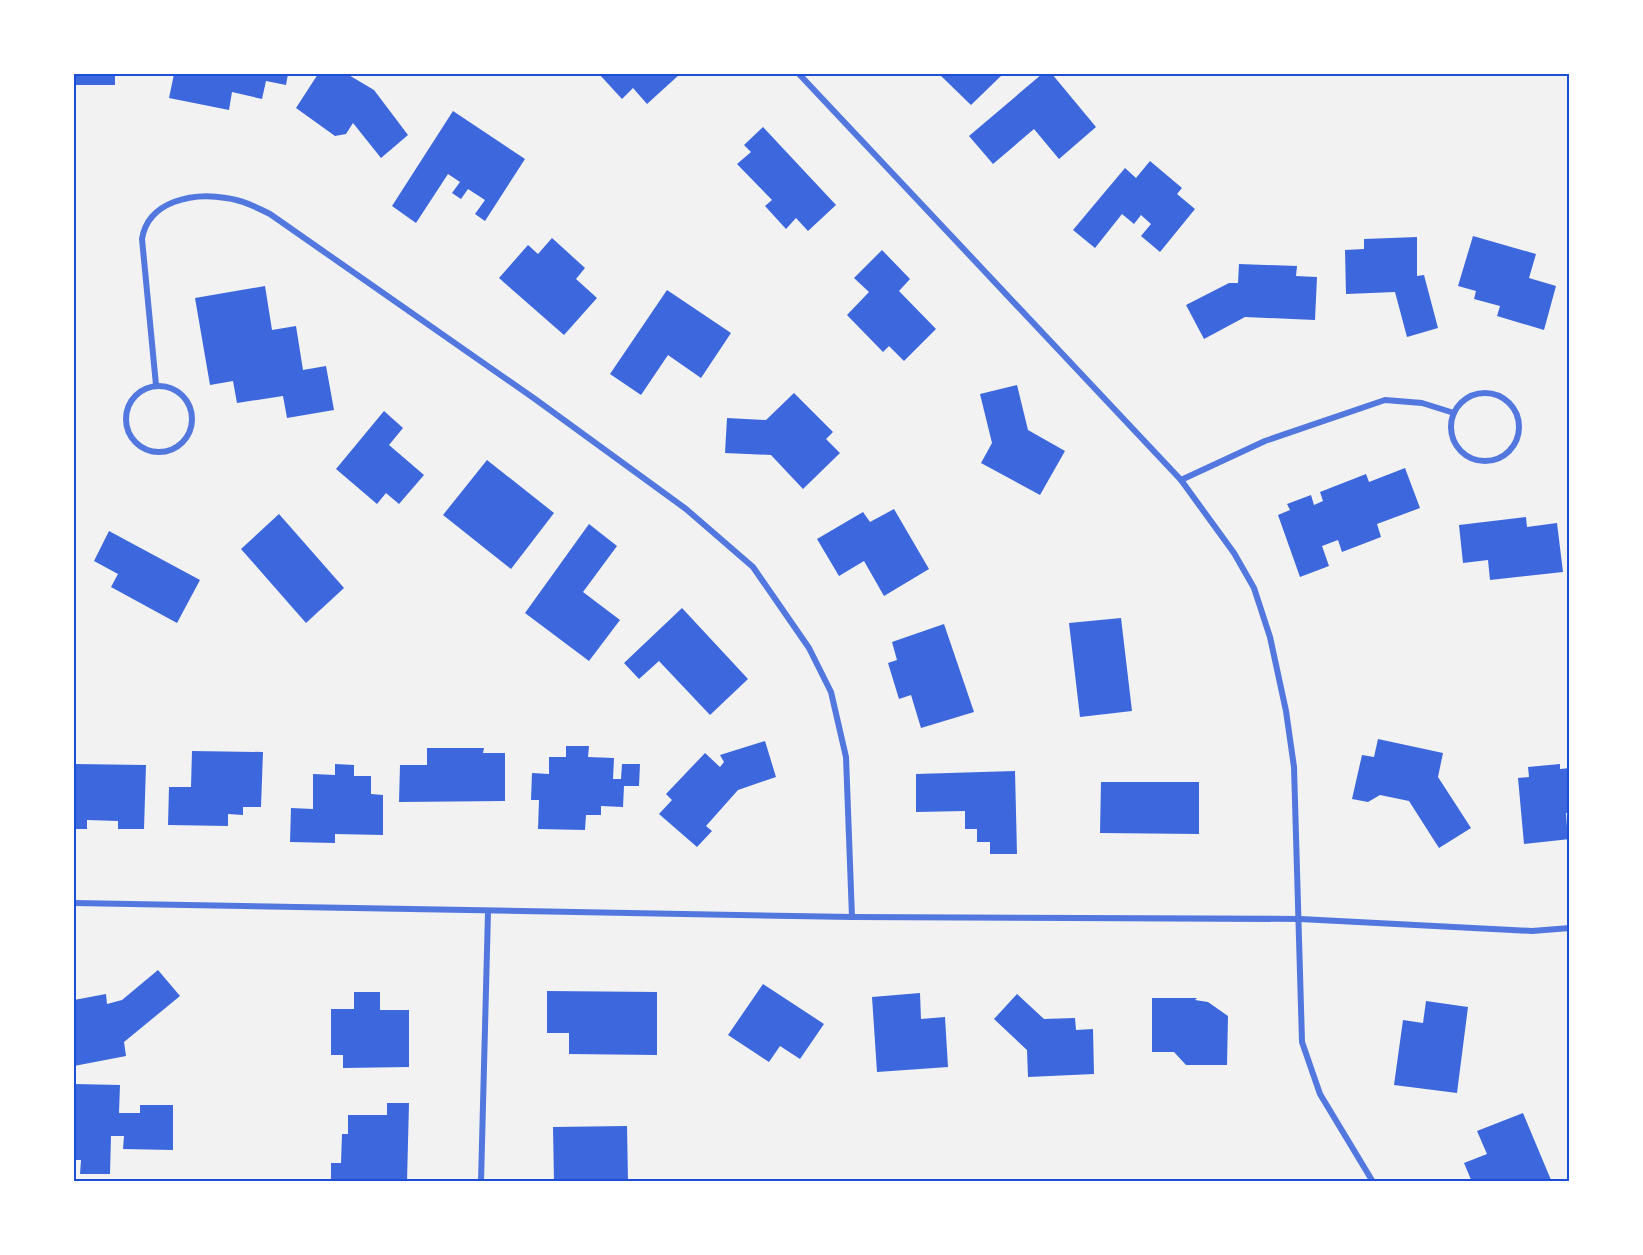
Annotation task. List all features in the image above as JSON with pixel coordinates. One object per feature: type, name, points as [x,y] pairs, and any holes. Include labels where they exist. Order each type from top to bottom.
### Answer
[{"type":"street","points":[[799,74],[1181,480],[1234,553],[1254,588],[1270,637],[1286,711],[1294,767],[1302,1042],[1320,1094],[1373,1182]]},
{"type":"street","points":[[156,386],[142,239],[144,228],[150,218],[163,206],[206,195],[228,198],[250,204],[270,214],[535,399],[686,509],[753,567],[808,648],[831,692],[846,757],[852,917]]},
{"type":"street","points":[[156,386],[169,387],[180,393],[189,403],[192,415],[191,429],[185,440],[175,448],[162,452],[149,451],[138,445],[129,434],[126,422],[127,409],[133,397],[143,389],[156,386]]},
{"type":"street","points":[[1486,393],[1499,396],[1510,403],[1518,415],[1520,428],[1517,441],[1510,452],[1498,459],[1485,462],[1472,459],[1461,451],[1453,440],[1451,427],[1454,414],[1461,402],[1472,395],[1486,393]]},
{"type":"street","points":[[1181,480],[1265,441],[1385,400],[1422,403],[1454,414]]},
{"type":"street","points":[[74,903],[852,917],[1300,919],[1532,931],[1569,928]]},
{"type":"street","points":[[481,1182],[488,912]]},
{"type":"building","points":[[74,74],[115,74],[115,85],[74,85]]},
{"type":"building","points":[[174,74],[288,74],[286,85],[266,81],[262,99],[232,92],[229,110],[169,98]]},
{"type":"building","points":[[318,74],[347,74],[374,90],[408,135],[381,158],[353,123],[346,134],[335,136],[296,108]]},
{"type":"building","points":[[599,74],[680,74],[647,104],[633,88],[622,99]]},
{"type":"building","points":[[939,74],[1003,74],[971,105]]},
{"type":"building","points":[[1042,74],[1052,74],[1096,127],[1059,159],[1034,129],[993,164],[969,136]]},
{"type":"building","points":[[453,111],[525,159],[485,221],[475,214],[485,200],[468,189],[461,199],[452,193],[460,182],[448,174],[416,223],[392,206]]},
{"type":"building","points":[[763,127],[836,205],[808,231],[796,218],[786,229],[765,206],[772,200],[737,164],[751,152],[744,145]]},
{"type":"building","points":[[1150,161],[1182,188],[1177,194],[1195,209],[1160,252],[1141,236],[1151,224],[1141,215],[1134,224],[1122,214],[1095,248],[1073,230],[1125,168],[1136,178]]},
{"type":"building","points":[[1473,236],[1536,254],[1529,278],[1556,286],[1544,330],[1497,316],[1500,306],[1474,299],[1476,291],[1458,286]]},
{"type":"building","points":[[1417,237],[1417,276],[1424,275],[1438,328],[1407,337],[1395,292],[1346,294],[1345,250],[1364,249],[1364,239]]},
{"type":"building","points":[[552,238],[585,268],[576,279],[597,298],[564,335],[499,278],[528,245],[538,254]]},
{"type":"building","points":[[882,250],[910,279],[899,291],[936,329],[904,361],[889,346],[883,352],[847,315],[869,292],[854,278]]},
{"type":"building","points":[[1239,264],[1297,266],[1296,276],[1317,277],[1315,320],[1245,317],[1204,339],[1186,305],[1229,283],[1238,283]]},
{"type":"building","points":[[265,286],[272,330],[296,326],[303,370],[326,366],[334,410],[287,418],[283,396],[237,403],[233,381],[210,385],[195,298]]},
{"type":"building","points":[[667,290],[731,333],[701,378],[668,355],[641,395],[610,374]]},
{"type":"building","points":[[1017,385],[1028,430],[1065,451],[1040,495],[981,463],[992,443],[980,394]]},
{"type":"building","points":[[794,393],[833,432],[826,439],[840,453],[803,489],[771,455],[725,453],[727,418],[766,420]]},
{"type":"building","points":[[384,411],[403,428],[389,445],[424,475],[399,504],[386,493],[377,504],[336,469]]},
{"type":"building","points":[[487,460],[554,513],[511,569],[443,515]]},
{"type":"building","points":[[1405,468],[1420,508],[1377,524],[1381,537],[1342,552],[1338,540],[1322,546],[1329,566],[1300,577],[1278,515],[1290,510],[1287,504],[1311,495],[1314,505],[1323,501],[1320,492],[1366,474],[1369,482]]},
{"type":"building","points":[[894,509],[929,569],[884,596],[864,561],[839,576],[817,539],[863,512],[870,522]]},
{"type":"building","points":[[279,514],[344,588],[306,623],[241,549]]},
{"type":"building","points":[[1526,517],[1527,527],[1557,523],[1563,572],[1490,580],[1488,560],[1463,563],[1459,525]]},
{"type":"building","points":[[589,524],[617,546],[583,592],[620,620],[589,661],[525,613]]},
{"type":"building","points":[[109,531],[200,580],[177,623],[111,587],[118,574],[94,561]]},
{"type":"building","points":[[682,608],[748,679],[710,715],[659,661],[639,679],[624,663]]},
{"type":"building","points":[[1121,618],[1132,711],[1080,717],[1069,623]]},
{"type":"building","points":[[944,624],[974,712],[921,728],[911,695],[899,699],[888,663],[897,660],[892,642]]},
{"type":"building","points":[[1378,739],[1443,753],[1438,777],[1471,828],[1439,848],[1409,801],[1380,795],[1368,802],[1352,799],[1362,755],[1374,757]]},
{"type":"building","points":[[765,741],[776,777],[738,790],[706,826],[712,831],[697,847],[659,814],[672,800],[666,794],[705,753],[720,767],[724,762],[720,755]]},
{"type":"building","points":[[566,746],[589,746],[588,757],[614,758],[613,779],[621,779],[622,764],[640,764],[639,786],[624,786],[623,807],[601,806],[601,815],[586,815],[585,830],[538,829],[539,800],[531,800],[532,773],[549,774],[549,757],[566,757]]},
{"type":"building","points":[[427,748],[484,748],[483,753],[505,753],[505,801],[399,802],[400,765],[427,765]]},
{"type":"building","points":[[192,751],[263,752],[261,807],[243,807],[243,815],[228,814],[228,826],[168,825],[169,787],[191,787]]},
{"type":"building","points":[[74,764],[146,765],[144,829],[118,829],[118,821],[87,820],[87,829],[74,829]]},
{"type":"building","points":[[335,764],[354,765],[354,776],[371,776],[371,794],[383,795],[383,835],[335,834],[335,843],[290,842],[291,808],[313,809],[313,774],[335,775]]},
{"type":"building","points":[[1560,764],[1560,769],[1570,768],[1570,812],[1566,813],[1567,827],[1570,827],[1570,839],[1524,844],[1518,778],[1529,777],[1528,767]]},
{"type":"building","points":[[1015,771],[1017,854],[990,854],[990,842],[977,842],[977,829],[965,829],[965,811],[916,812],[916,774]]},
{"type":"building","points":[[1101,782],[1199,782],[1199,834],[1100,833]]},
{"type":"building","points":[[158,970],[180,996],[124,1042],[126,1056],[74,1066],[74,1000],[106,994],[107,1004],[122,1000]]},
{"type":"building","points":[[763,984],[824,1024],[800,1059],[780,1046],[769,1062],[728,1035]]},
{"type":"building","points":[[547,991],[657,992],[657,1055],[569,1054],[569,1033],[547,1033]]},
{"type":"building","points":[[354,992],[380,992],[380,1010],[409,1010],[409,1067],[343,1068],[343,1055],[331,1055],[331,1009],[354,1009]]},
{"type":"building","points":[[920,993],[921,1019],[945,1017],[948,1067],[877,1072],[872,997]]},
{"type":"building","points":[[1017,994],[1044,1019],[1075,1018],[1076,1030],[1093,1029],[1094,1074],[1028,1077],[1027,1050],[994,1019]]},
{"type":"building","points":[[1152,998],[1197,998],[1195,1000],[1208,1002],[1228,1016],[1227,1065],[1186,1065],[1174,1052],[1152,1052]]},
{"type":"building","points":[[1426,1001],[1468,1007],[1457,1093],[1394,1085],[1403,1020],[1423,1023]]},
{"type":"building","points":[[74,1084],[120,1085],[119,1113],[140,1113],[140,1105],[173,1105],[173,1150],[123,1149],[124,1136],[111,1136],[110,1174],[80,1174],[81,1160],[74,1160]]},
{"type":"building","points":[[387,1103],[409,1103],[407,1182],[331,1182],[331,1163],[341,1163],[342,1134],[348,1134],[348,1115],[387,1115]]},
{"type":"building","points":[[1523,1113],[1551,1180],[1472,1182],[1464,1163],[1487,1154],[1477,1131]]},
{"type":"building","points":[[627,1126],[628,1182],[554,1182],[553,1127]]}]
